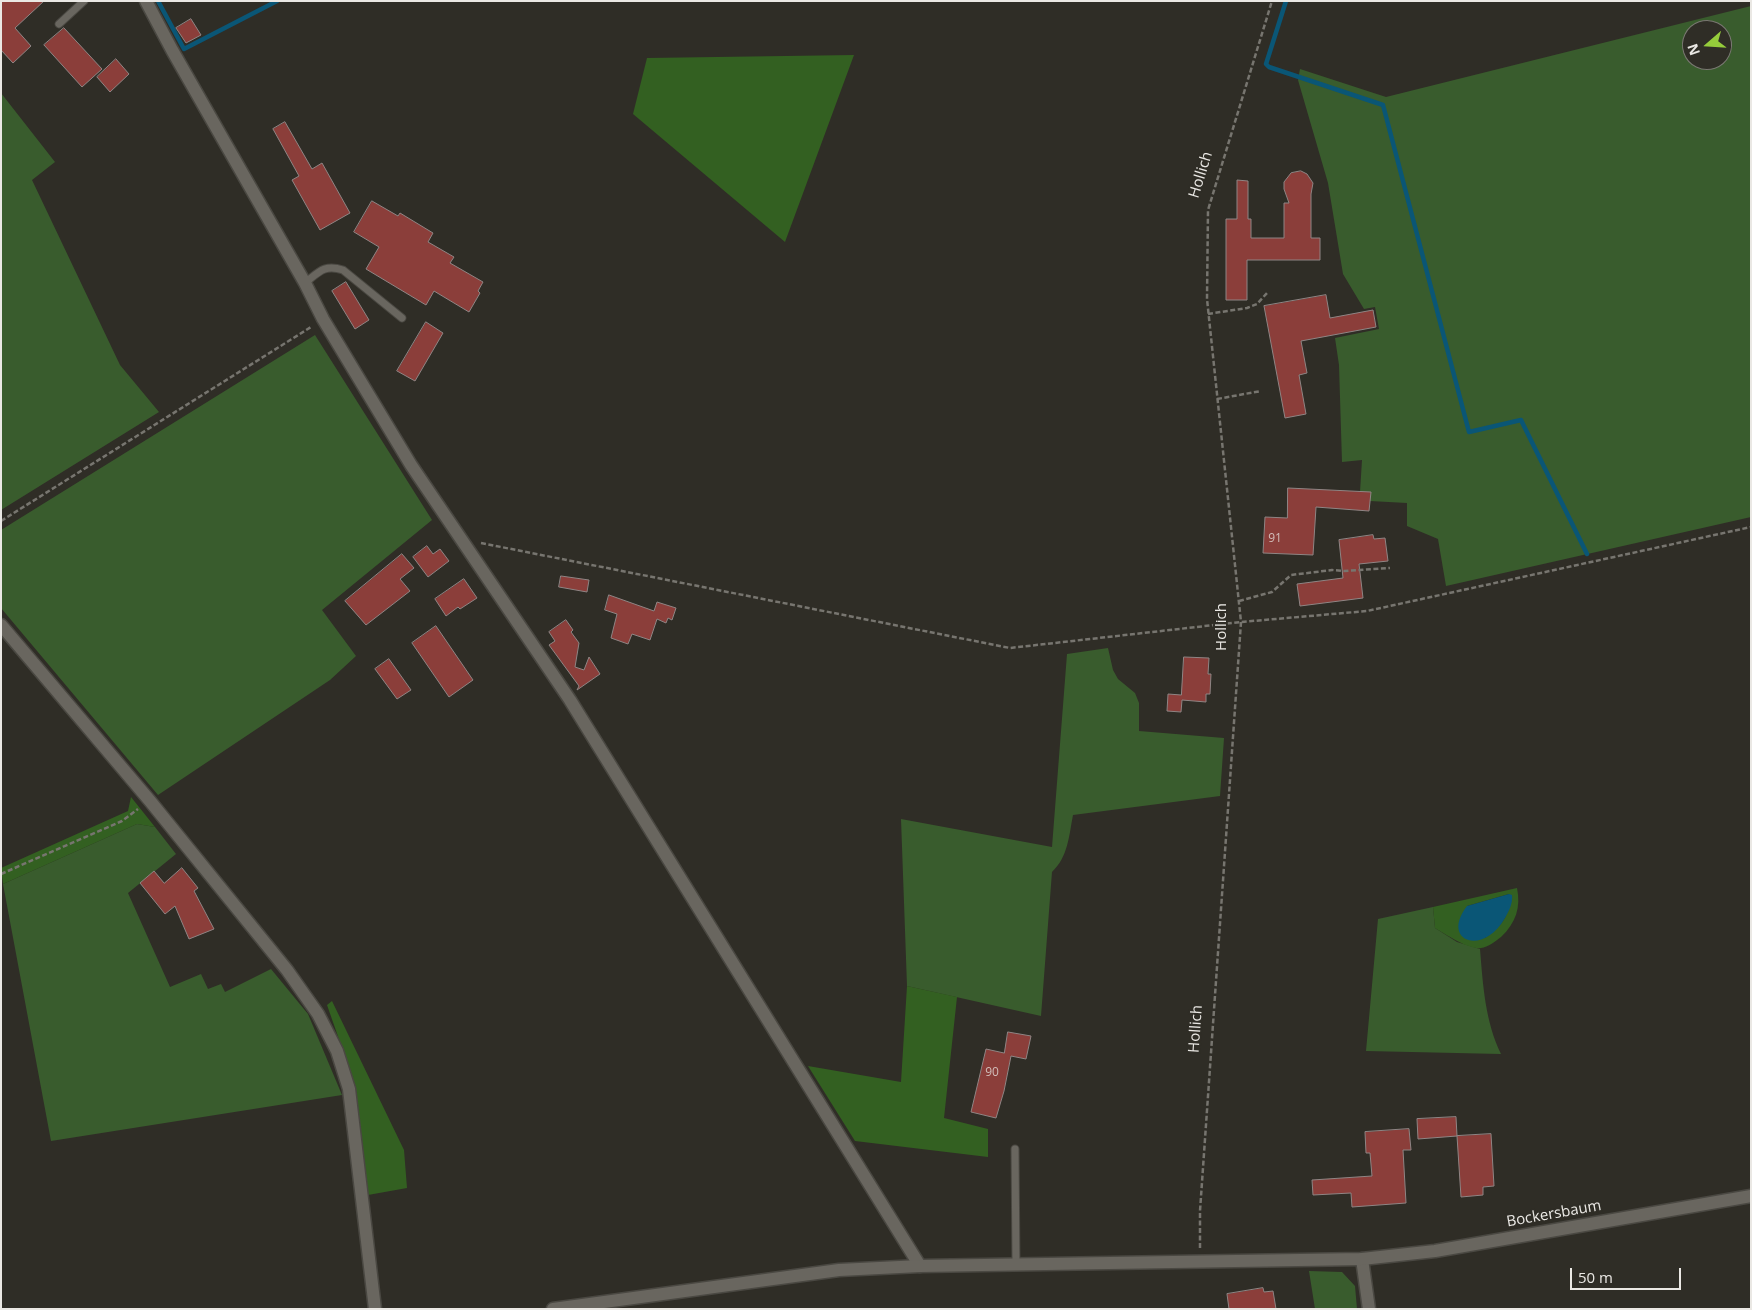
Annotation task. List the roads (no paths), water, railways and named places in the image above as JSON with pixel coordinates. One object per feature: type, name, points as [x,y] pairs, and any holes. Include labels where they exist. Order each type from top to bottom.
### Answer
[{"type":"street","points":[[146,1],[323,320],[411,465],[570,700],[920,1266]]},
{"type":"street","points":[[1,625],[150,801],[287,970],[318,1014],[337,1051],[349,1089],[375,1309]]},
{"type":"street","name":"Bockersbaum","points":[[553,1309],[839,1270],[920,1266],[1362,1259],[1435,1250],[1751,1196]]},
{"type":"street","points":[[1362,1259],[1369,1309]]},
{"type":"lane","points":[[59,24],[84,1]]},
{"type":"lane","points":[[304,283],[322,270],[332,267],[342,270],[402,318]]},
{"type":"lane","points":[[1015,1149],[1016,1265]]},
{"type":"water","points":[[1509,894],[1512,895],[1510,907],[1496,930],[1486,938],[1476,941],[1468,940],[1461,935],[1458,928],[1460,918],[1467,906]]},
{"type":"waterway","points":[[158,1],[184,49],[277,1]]},
{"type":"waterway","points":[[1286,1],[1266,64],[1269,67],[1383,105],[1469,432],[1521,420],[1587,554]]}]
